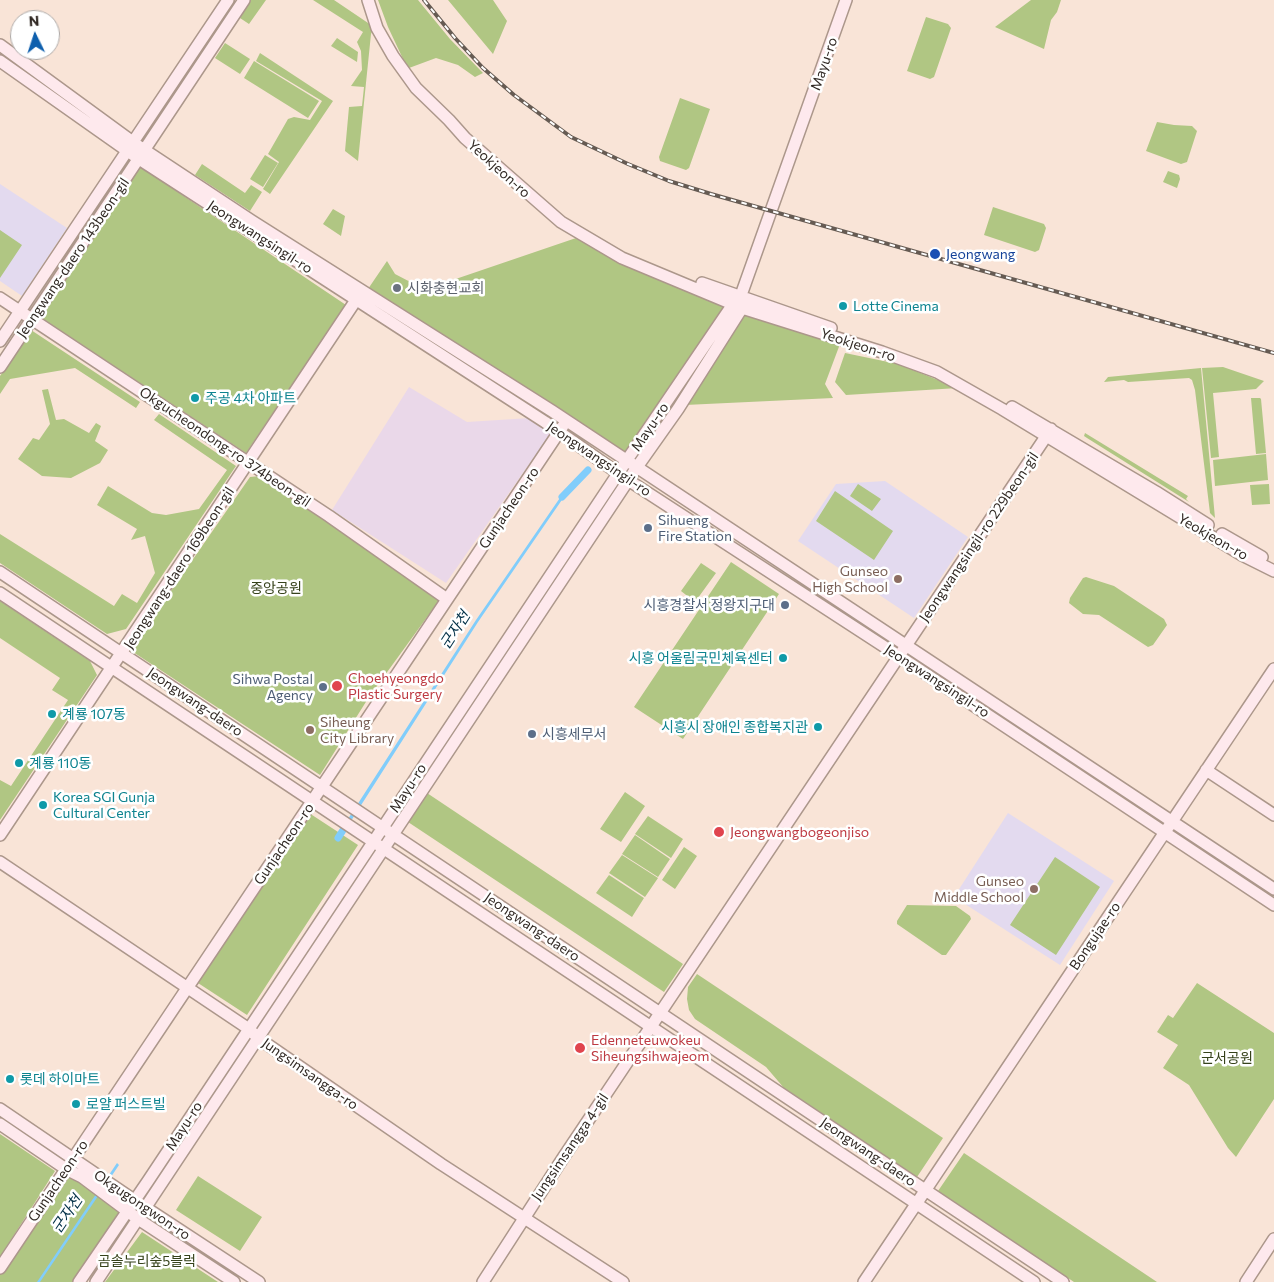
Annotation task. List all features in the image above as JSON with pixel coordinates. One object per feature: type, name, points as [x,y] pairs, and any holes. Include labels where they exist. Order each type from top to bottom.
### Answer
[{"type":"street","name":"Jeongwang-daero 143beon-gil","points":[[0,341],[228,0]]},
{"type":"street","name":"Jeongwang-daero 143beon-gil","points":[[0,366],[244,0]]},
{"type":"street","name":"Yeokjeon-ro","points":[[368,0],[378,28],[393,56],[416,88],[449,120],[462,125],[528,186],[564,216],[603,240],[647,263],[738,303],[940,366],[1274,564]]},
{"type":"street","name":"Mayu-ro","points":[[96,1282],[628,480],[678,409],[738,303],[846,0]]},
{"type":"street","name":"Jeongwangsingil-ro","points":[[0,45],[131,147]]},
{"type":"street","name":"Jeongwangsingil-ro","points":[[0,61],[359,295],[628,480],[899,656],[1274,905]]},
{"type":"street","name":"Jeongwangsingil-ro","points":[[359,295],[567,421],[1274,889]]},
{"type":"street","name":"Jeongwang-daero 169beon-gil","points":[[0,835],[113,668],[359,295]]},
{"type":"street","name":"Okgucheondong-ro 374beon-gil","points":[[0,298],[329,516],[448,599]]},
{"type":"street","name":"Mayu-ro","points":[[79,1282],[373,841],[378,824],[627,460],[738,303]]},
{"type":"street","name":"Gunjacheon-ro","points":[[0,1268],[188,988],[317,804],[448,599],[567,421]]},
{"type":"street","name":"Yeokjeon-ro","points":[[1049,432],[1236,551],[1274,571]]},
{"type":"street","name":"Jeongwangsingil-ro 229beon-gil","points":[[899,656],[1049,432]]},
{"type":"street","name":"Jeongwang-daero","points":[[0,572],[1063,1282]]},
{"type":"street","name":"Jeongwang-daero","points":[[0,593],[1034,1282]]},
{"type":"street","name":"Jungsimsangga 4-gil","points":[[483,1282],[523,1218],[899,656]]},
{"type":"street","name":"Bongujae-ro","points":[[864,1282],[1274,669]]},
{"type":"street","points":[[1206,770],[1274,815]]},
{"type":"street","name":"Jungsimsangga-ro","points":[[0,862],[249,1029],[258,1038],[441,1164],[623,1282]]},
{"type":"street","name":"Okgugongwon-ro","points":[[0,1109],[70,1164],[82,1177],[116,1194],[134,1200],[259,1282]]},
{"type":"street","name":"Okgugongwon-ro","points":[[0,1124],[70,1164],[94,1173],[116,1194],[127,1211],[234,1282]]},
{"type":"street","points":[[1246,1282],[1274,1239]]},
{"type":"shaded area","points":[[0,184],[67,228],[22,296],[0,281]]},
{"type":"shaded area","points":[[409,387],[467,422],[530,418],[551,433],[446,583],[332,510]]},
{"type":"shaded area","name":"Gunseo High School","points":[[885,481],[968,537],[914,618],[798,541],[836,484]]},
{"type":"shaded area","name":"Gunseo Middle School","points":[[1008,813],[1114,881],[1060,965],[954,897]]},
{"type":"green space","points":[[251,0],[266,0],[249,24],[240,18]]},
{"type":"green space","points":[[313,0],[334,0],[374,27],[371,34],[358,161],[345,151],[349,107],[362,106],[364,87],[351,86],[362,70],[361,51],[357,42],[363,32]]},
{"type":"green space","points":[[378,0],[418,0],[450,39],[483,73],[475,77],[458,65],[436,58],[409,68],[388,27]]},
{"type":"green space","points":[[448,0],[493,0],[507,21],[493,54]]},
{"type":"green space","points":[[1031,0],[1061,0],[1057,12],[1051,20],[1044,49],[995,27]]},
{"type":"green space","points":[[926,17],[948,24],[951,28],[934,77],[930,79],[907,71]]},
{"type":"green space","points":[[337,38],[358,52],[357,62],[331,46]]},
{"type":"green space","points":[[225,43],[250,59],[240,74],[215,58]]},
{"type":"green space","points":[[260,53],[333,101],[270,194],[263,189],[279,162],[268,154],[288,119],[294,117],[310,120],[322,101],[256,61]]},
{"type":"green space","points":[[254,61],[319,101],[308,118],[244,78]]},
{"type":"green space","points":[[680,98],[710,109],[689,168],[686,170],[660,161],[659,157]]},
{"type":"green space","points":[[1157,122],[1192,126],[1197,131],[1187,162],[1181,164],[1146,151]]},
{"type":"green space","points":[[265,155],[278,163],[263,187],[250,179]]},
{"type":"green space","points":[[202,164],[245,193],[251,185],[262,192],[250,211],[195,175]]},
{"type":"green space","points":[[139,166],[346,305],[246,453],[40,317]]},
{"type":"green space","points":[[1168,171],[1179,175],[1180,179],[1177,188],[1163,182]]},
{"type":"green space","points":[[993,207],[1044,224],[1046,228],[1039,250],[1035,252],[984,235]]},
{"type":"green space","points":[[333,209],[345,216],[341,236],[323,224]]},
{"type":"green space","points":[[0,230],[22,245],[0,278]]},
{"type":"green space","points":[[579,237],[729,305],[626,455],[368,289],[387,261],[395,274],[418,286],[441,284]]},
{"type":"green space","points":[[743,314],[840,344],[825,384],[833,398],[685,405]]},
{"type":"green space","points":[[31,330],[140,402],[136,408],[75,368],[10,379],[0,394],[0,376]]},
{"type":"green space","points":[[845,353],[898,364],[958,388],[846,395],[835,382]]},
{"type":"green space","points":[[1223,367],[1264,381],[1256,389],[1213,393],[1219,457],[1211,458],[1202,368]]},
{"type":"green space","points":[[1201,368],[1215,518],[1210,513],[1195,390],[1192,380],[1189,378],[1104,382],[1108,377]]},
{"type":"green space","points":[[48,389],[56,420],[64,419],[89,433],[96,423],[101,426],[95,441],[108,450],[100,463],[71,478],[42,476],[18,459],[33,438],[39,440],[50,424],[42,390]]},
{"type":"green space","points":[[1251,398],[1261,399],[1266,453],[1256,454]]},
{"type":"green space","points":[[159,414],[236,466],[126,629],[107,634],[0,563],[0,534],[114,606],[122,594],[137,603],[155,573],[145,536],[131,540],[137,529],[97,505],[108,486],[152,513],[166,515],[199,509],[227,470],[154,420]]},
{"type":"green space","points":[[1085,433],[1188,496],[1186,499],[1189,502],[1087,438],[1084,436]]},
{"type":"green space","points":[[1266,454],[1268,480],[1215,486],[1213,460]]},
{"type":"green space","name":"중앙공원","points":[[260,476],[438,595],[438,602],[369,697],[320,775],[130,650],[250,477]]},
{"type":"green space","points":[[858,484],[881,499],[872,511],[850,496]]},
{"type":"green space","points":[[1269,484],[1270,504],[1252,505],[1250,485]]},
{"type":"green space","points":[[835,491],[893,531],[874,560],[816,521]]},
{"type":"green space","points":[[731,562],[779,594],[683,739],[634,707]]},
{"type":"green space","points":[[701,563],[716,573],[695,602],[681,591]]},
{"type":"green space","points":[[1086,577],[1114,586],[1164,619],[1167,625],[1153,645],[1148,647],[1099,615],[1083,614],[1069,603],[1070,598],[1083,578]]},
{"type":"green space","points":[[0,601],[90,661],[97,675],[0,820],[0,780],[11,786],[68,700],[52,690],[60,678],[0,638]]},
{"type":"green space","points":[[625,792],[645,806],[621,842],[600,829]]},
{"type":"green space","points":[[427,793],[683,964],[664,992],[408,822]]},
{"type":"green space","points":[[309,813],[358,845],[247,1015],[198,983]]},
{"type":"green space","points":[[648,816],[683,839],[671,858],[635,834]]},
{"type":"green space","points":[[635,835],[670,859],[658,877],[622,854]]},
{"type":"green space","points":[[684,847],[697,856],[675,889],[662,880]]},
{"type":"green space","points":[[622,855],[658,878],[645,897],[609,873]]},
{"type":"green space","points":[[1055,857],[1100,887],[1056,955],[1010,925]]},
{"type":"green space","points":[[609,875],[644,898],[632,917],[596,893]]},
{"type":"green space","points":[[907,905],[956,906],[970,916],[971,919],[946,955],[942,955],[897,924]]},
{"type":"green space","points":[[697,974],[943,1138],[917,1177],[784,1088],[766,1067],[695,1019],[689,1010],[687,999],[688,987]]},
{"type":"green space","name":"군서공원","points":[[1197,983],[1274,1033],[1274,1099],[1236,1157],[1228,1148],[1189,1085],[1163,1068],[1178,1045],[1157,1032],[1168,1015],[1173,1018]]},
{"type":"green space","points":[[0,1134],[55,1171],[0,1257]]},
{"type":"green space","points":[[964,1153],[1157,1282],[1074,1282],[938,1191]]},
{"type":"green space","points":[[66,1169],[127,1211],[79,1282],[0,1282],[0,1268]]},
{"type":"green space","points":[[198,1176],[262,1217],[240,1251],[176,1210]]},
{"type":"green space","name":"곰솔누리숲5블럭","points":[[142,1232],[218,1282],[105,1282]]},
{"type":"water","points":[[566,489],[568,491],[478,622],[342,835],[339,833],[476,620]]},
{"type":"water","points":[[117,1163],[119,1165],[40,1282],[37,1282]]},
{"type":"waterway","name":"군자천","points":[[562,497],[588,470]]},
{"type":"waterway","name":"군자천","points":[[338,838],[345,827]]},
{"type":"railway","points":[[424,0],[483,68],[514,95],[571,137],[628,164],[669,181],[711,194],[1274,353]]},
{"type":"place","name":"Jeongwang","points":[[935,254]]},
{"type":"place","name":"시화충현교회","points":[[397,288]]},
{"type":"place","name":"Lotte Cinema","points":[[843,306]]},
{"type":"place","name":"주공 4차 아파트","points":[[195,398]]},
{"type":"place","name":"Sihueng Fire Station","points":[[648,528]]},
{"type":"place","name":"Gunseo High School","points":[[898,579]]},
{"type":"place","name":"시흥경찰서 정왕지구대","points":[[785,605]]},
{"type":"place","name":"시흥 어울림국민체육센터","points":[[783,658]]},
{"type":"place","name":"Choehyeongdo Plastic Surgery","points":[[337,686]]},
{"type":"place","name":"Sihwa Postal Agency","points":[[323,687]]},
{"type":"place","name":"계룡 107동","points":[[52,714]]},
{"type":"place","name":"시흥시 장애인 종합복지관","points":[[818,727]]},
{"type":"place","name":"Siheung City Library","points":[[310,730]]},
{"type":"place","name":"시흥세무서","points":[[532,734]]},
{"type":"place","name":"계룡 110동","points":[[19,763]]},
{"type":"place","name":"Korea SGI Gunja Cultural Center","points":[[43,805]]},
{"type":"place","name":"Jeongwangbogeonjiso","points":[[719,832]]},
{"type":"place","name":"Gunseo Middle School","points":[[1034,889]]},
{"type":"place","name":"Edenneteuwokeu Siheungsihwajeom","points":[[580,1048]]},
{"type":"place","name":"롯데 하이마트","points":[[10,1079]]},
{"type":"place","name":"로얄 퍼스트빌","points":[[76,1104]]}]
